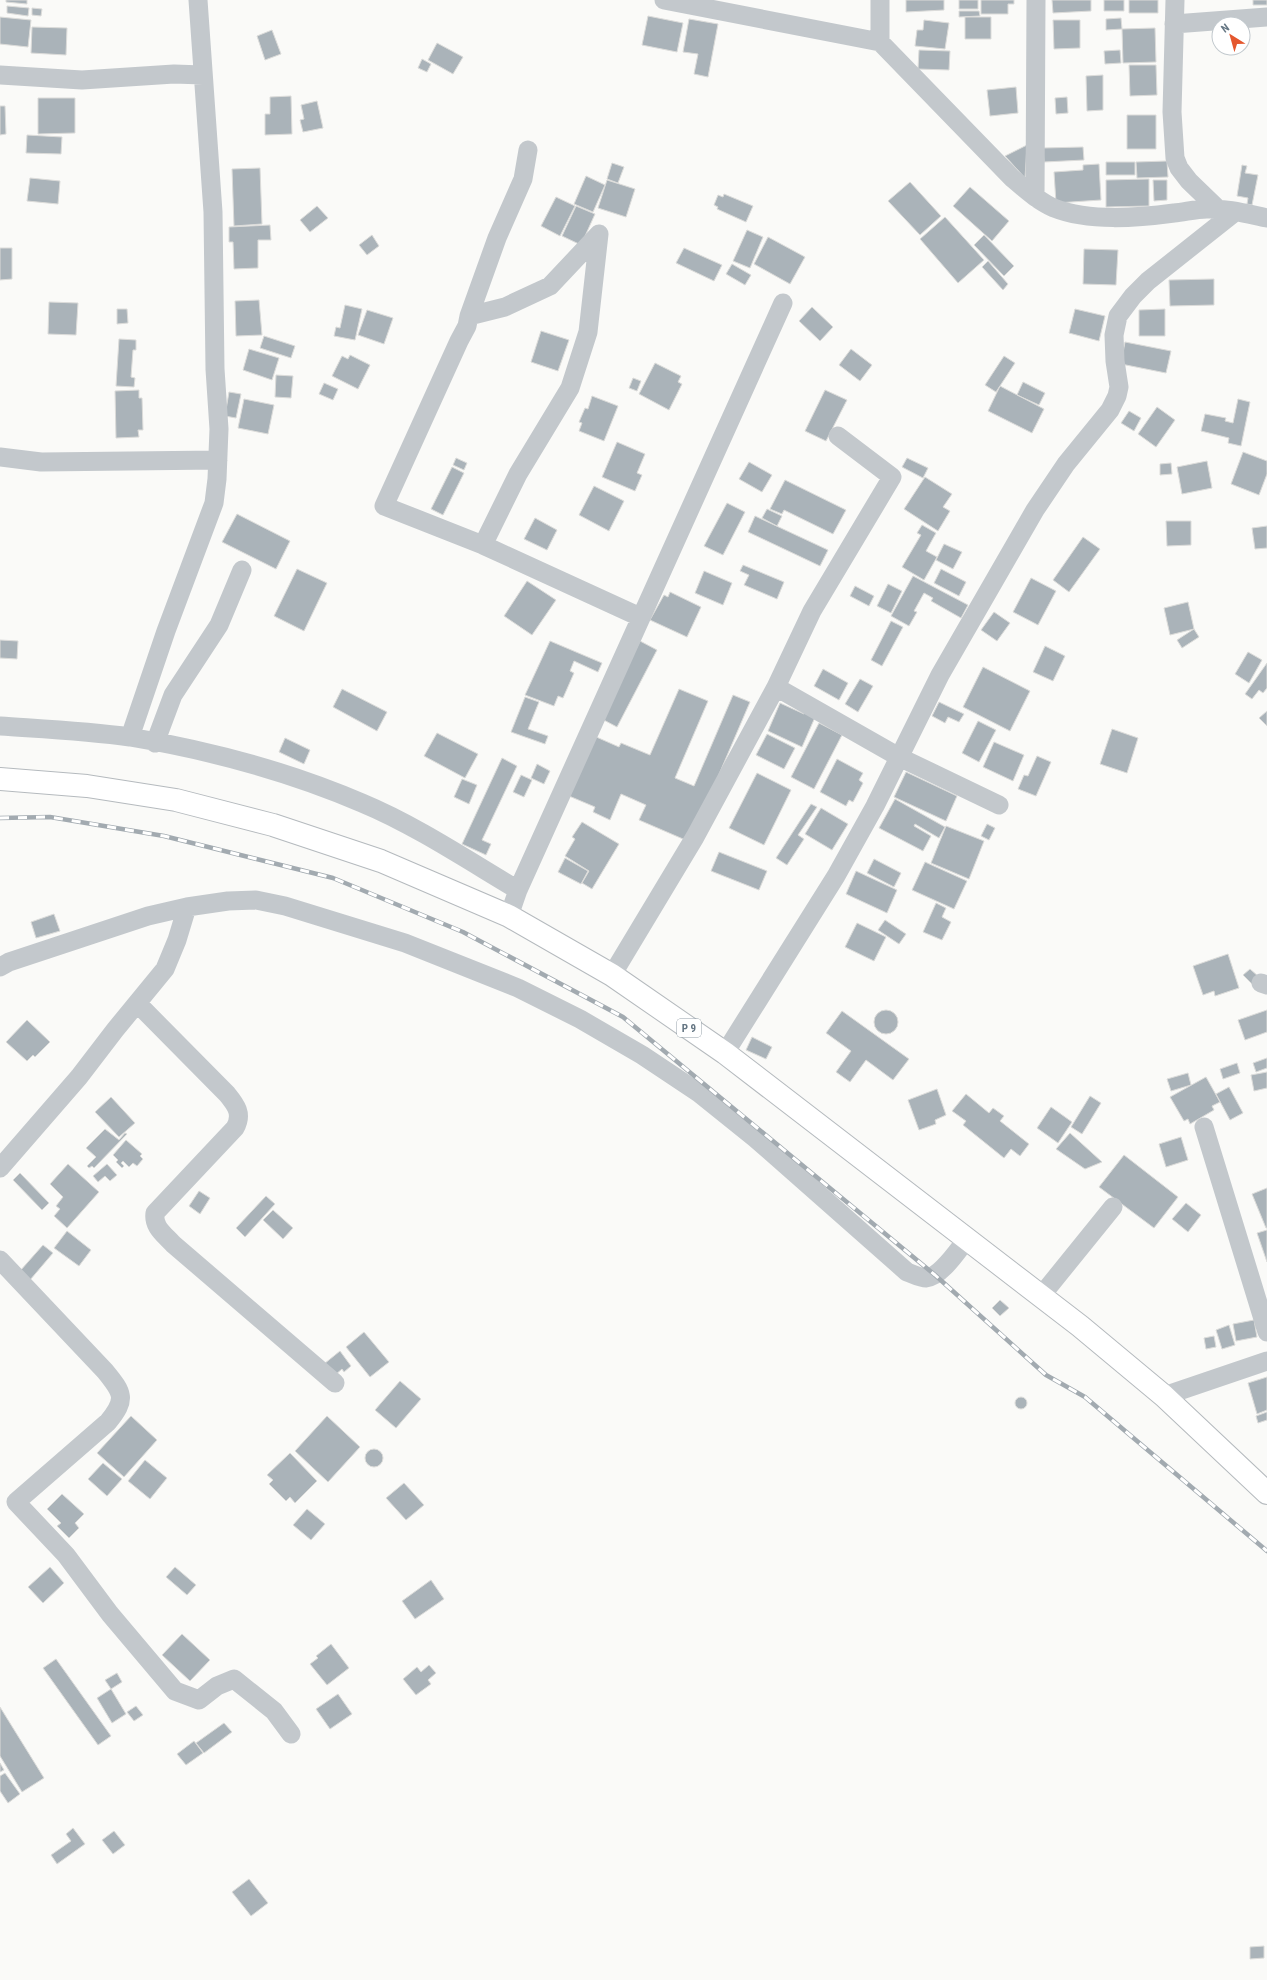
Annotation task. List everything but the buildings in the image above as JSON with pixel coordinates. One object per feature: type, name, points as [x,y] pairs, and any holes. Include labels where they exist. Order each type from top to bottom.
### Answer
[{"type":"main road","name":"P 9","points":[[0,780],[86,786],[176,800],[273,825],[381,861],[509,916],[612,975],[725,1053],[1041,1296],[1164,1396],[1267,1493]]},
{"type":"street","points":[[130,738],[168,624],[214,503],[218,460],[213,212],[198,0]]},
{"type":"street","points":[[664,0],[880,42],[1012,178],[1035,197],[1053,208],[1072,214],[1115,218],[1227,211],[1267,218]]},
{"type":"street","points":[[880,0],[880,42]]},
{"type":"street","points":[[1035,197],[1036,0]]},
{"type":"street","points":[[1175,0],[1172,112],[1175,158],[1179,168],[1189,181],[1227,211]]},
{"type":"street","points":[[1174,24],[1267,17]]},
{"type":"street","points":[[0,75],[82,80],[174,74],[203,75]]},
{"type":"street","points":[[528,150],[522,179],[497,238],[469,316],[467,326],[384,506],[483,545],[640,616]]},
{"type":"street","points":[[725,1053],[836,876],[875,806],[940,676],[1035,510],[1066,464],[1110,410],[1117,396],[1119,387],[1114,335],[1118,316],[1133,296],[1227,211]]},
{"type":"street","points":[[469,316],[505,307],[550,286],[599,234],[588,332],[570,388],[518,474],[483,545]]},
{"type":"street","points":[[509,916],[518,890],[640,616],[695,502],[783,303]]},
{"type":"street","points":[[612,975],[695,837],[776,687],[812,612],[892,477],[838,436]]},
{"type":"street","points":[[0,457],[42,462],[218,460]]},
{"type":"street","points":[[155,743],[173,695],[219,625],[242,570]]},
{"type":"street","points":[[776,687],[899,757],[999,805]]},
{"type":"street","points":[[0,726],[130,738],[221,757],[295,778],[363,803],[454,852],[518,890]]},
{"type":"street","points":[[0,967],[9,962],[148,916],[187,907],[228,901],[256,900],[285,906],[404,943],[518,988],[601,1031],[642,1055],[699,1093],[755,1138],[907,1272],[925,1278],[934,1275],[951,1259],[967,1239]]},
{"type":"street","points":[[0,1168],[79,1077],[165,969],[175,946],[187,907]]},
{"type":"street","points":[[137,1003],[227,1094],[234,1103],[239,1114],[239,1120],[235,1128],[155,1213],[154,1221],[156,1226],[173,1244],[335,1383]]},
{"type":"street","points":[[1204,1127],[1267,1332]]},
{"type":"street","points":[[1041,1296],[1113,1207]]},
{"type":"street","points":[[0,1260],[106,1371],[118,1387],[121,1400],[117,1411],[108,1422],[16,1502],[66,1555],[110,1614],[176,1691],[200,1700],[218,1686],[234,1679],[274,1711],[291,1734]]},
{"type":"street","points":[[1164,1396],[1267,1361]]},
{"type":"railway","points":[[0,818],[50,817],[164,836],[333,878],[463,932],[623,1017],[935,1275],[1046,1375],[1085,1397],[1267,1551]]}]
